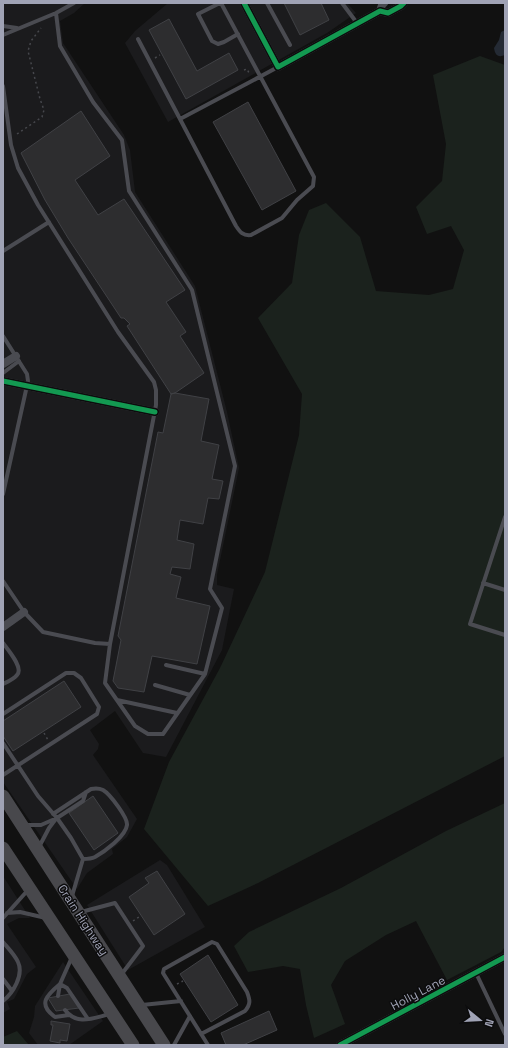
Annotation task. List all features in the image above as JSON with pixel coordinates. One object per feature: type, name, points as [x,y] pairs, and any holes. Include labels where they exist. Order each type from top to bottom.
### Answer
[{"type":"highway","name":"Crain Highway","points":[[3,796],[164,1045]]},
{"type":"highway","points":[[3,848],[130,1042]]},
{"type":"street","points":[[244,3],[278,67],[380,11],[388,13],[404,3]]},
{"type":"street","points":[[380,11],[384,3]]},
{"type":"street","points":[[3,364],[18,358]]},
{"type":"street","points":[[3,381],[155,412]]},
{"type":"street","points":[[4,624],[24,612]]},
{"type":"street","name":"Holly Lane","points":[[340,1045],[505,957]]},
{"type":"lane","points":[[3,34],[56,14],[74,3]]},
{"type":"lane","points":[[138,39],[240,232],[248,236],[282,218],[297,200],[313,186],[314,177],[260,77],[238,34],[221,3],[198,14],[212,41],[218,44],[238,34]]},
{"type":"lane","points":[[267,3],[290,45]]},
{"type":"lane","points":[[342,3],[358,23]]},
{"type":"lane","points":[[3,86],[5,121],[18,168],[49,222],[118,332],[154,382],[156,390],[155,412],[110,644],[105,683],[135,726],[148,734],[163,734],[205,674],[222,608],[210,589],[235,466],[192,290],[129,191],[122,140],[94,102],[60,46],[56,14]]},
{"type":"lane","points":[[3,26],[19,28]]},
{"type":"lane","points":[[180,119],[278,67]]},
{"type":"lane","points":[[3,251],[49,222]]},
{"type":"lane","points":[[3,336],[28,374],[27,386],[3,494]]},
{"type":"lane","points":[[3,372],[18,358]]},
{"type":"lane","points":[[505,517],[470,624],[505,635]]},
{"type":"lane","points":[[3,581],[24,612],[43,632],[95,643],[110,644]]},
{"type":"lane","points":[[483,583],[505,590]]},
{"type":"lane","points":[[3,643],[16,662],[19,671],[17,675],[3,684]]},
{"type":"lane","points":[[166,665],[205,674]]},
{"type":"lane","points":[[3,714],[66,672],[74,673],[81,678],[99,707],[97,714],[3,775]]},
{"type":"lane","points":[[155,685],[190,695]]},
{"type":"lane","points":[[118,700],[177,713]]},
{"type":"lane","points":[[3,743],[38,796],[57,818],[71,838],[83,859],[70,900]]},
{"type":"lane","points":[[53,814],[86,792],[94,788],[99,788],[105,791],[126,818],[128,824],[122,837],[95,857],[83,859]]},
{"type":"lane","points":[[22,825],[41,825],[57,818],[83,801],[86,792]]},
{"type":"lane","points":[[38,849],[49,828],[57,818]]},
{"type":"lane","points":[[3,918],[30,888]]},
{"type":"lane","points":[[78,912],[116,903],[143,946],[120,977]]},
{"type":"lane","points":[[7,913],[20,912],[50,919]]},
{"type":"lane","points":[[3,942],[18,962],[20,969],[20,973],[12,991],[3,1001]]},
{"type":"lane","points":[[201,1034],[244,1011],[248,1007],[250,1000],[247,992],[217,944],[212,942],[164,968],[162,973],[208,1045]]},
{"type":"lane","points":[[58,996],[60,984],[73,955]]},
{"type":"lane","points":[[476,973],[505,1034]]},
{"type":"lane","points":[[3,979],[12,991]]},
{"type":"lane","points":[[60,984],[48,995],[45,1000],[46,1006],[55,1017],[69,1015]]},
{"type":"lane","points":[[60,984],[68,988],[88,1019]]},
{"type":"lane","points":[[138,1005],[181,1001]]},
{"type":"lane","points":[[65,1010],[73,1018],[80,1020],[112,1013]]},
{"type":"lane","points":[[174,1045],[190,1016]]},
{"type":"path","points":[[17,134],[42,117],[44,110],[28,51],[31,41],[41,28]]},
{"type":"path","points":[[244,70],[247,69],[250,76]]},
{"type":"shaded area","points":[[3,3],[85,3],[74,13],[60,21],[63,43],[124,135],[130,150],[135,192],[195,286],[227,412],[239,468],[217,575],[217,585],[234,589],[222,650],[166,757],[143,753],[115,711],[90,730],[99,744],[98,749],[93,755],[137,819],[127,837],[112,849],[113,854],[87,873],[77,889],[3,782]]},
{"type":"shaded area","points":[[168,3],[347,3],[356,13],[327,33],[168,122],[125,43],[135,31]]},
{"type":"shaded area","points":[[505,30],[505,55],[499,56],[496,54],[494,48],[499,40],[501,32]]},
{"type":"shaded area","points":[[480,56],[505,65],[505,756],[258,883],[208,906],[144,829],[169,762],[220,668],[265,572],[299,435],[302,394],[258,318],[292,283],[299,235],[309,210],[326,203],[360,237],[376,291],[429,295],[453,289],[464,250],[451,226],[427,234],[416,207],[442,181],[446,144],[433,75]]},
{"type":"shaded area","points":[[505,803],[505,947],[501,952],[447,980],[416,921],[386,935],[345,961],[331,985],[345,1024],[314,1038],[306,1005],[300,969],[283,966],[248,972],[234,946],[249,932],[341,888],[446,831]]},
{"type":"shaded area","points":[[160,860],[167,865],[205,927],[128,970],[87,905]]},
{"type":"shaded area","points":[[3,876],[30,918],[19,918],[7,924],[36,967],[27,974],[14,999],[7,1002],[10,1009],[3,1013]]},
{"type":"shaded area","points":[[63,962],[103,1021],[69,1045],[38,1045],[29,1033],[34,1017],[35,1006]]},
{"type":"shaded area","points":[[17,1031],[29,1045],[3,1045],[3,1037]]},
{"type":"building","points":[[284,3],[321,3],[329,20],[300,35]]},
{"type":"building","points":[[169,19],[197,71],[229,53],[238,70],[186,99],[149,30]]},
{"type":"building","points":[[248,102],[296,191],[262,210],[213,122]]},
{"type":"building","points":[[81,111],[110,156],[75,180],[98,215],[124,199],[185,290],[166,302],[186,332],[180,336],[204,373],[175,393],[171,394],[127,326],[130,324],[124,318],[121,318],[68,238],[45,200],[21,153]]},
{"type":"building","points":[[175,393],[209,399],[201,441],[219,445],[212,479],[223,481],[219,499],[208,498],[203,524],[180,520],[177,540],[194,544],[190,569],[172,567],[170,574],[181,577],[176,598],[210,606],[197,664],[152,656],[144,692],[118,688],[113,681],[121,640],[118,636],[158,432],[163,433],[171,394]]},
{"type":"building","points":[[64,681],[81,707],[13,751],[3,736],[3,721]]},
{"type":"building","points":[[93,796],[118,833],[94,850],[69,813]]},
{"type":"building","points":[[157,871],[185,914],[154,935],[129,897],[149,883],[145,878]]},
{"type":"building","points":[[208,955],[238,1005],[211,1022],[180,974]]},
{"type":"building","points":[[70,994],[79,1008],[56,1011],[48,998]]},
{"type":"building","points":[[269,1011],[277,1030],[243,1045],[226,1045],[221,1033]]},
{"type":"building","points":[[51,1021],[70,1024],[67,1041],[60,1040],[60,1043],[50,1041],[53,1025],[51,1025]]},
{"type":"cycle path","points":[[244,3],[278,67],[380,11],[388,13],[404,3]]},
{"type":"cycle path","points":[[3,381],[155,412]]},
{"type":"cycle path","points":[[340,1045],[505,957]]}]
